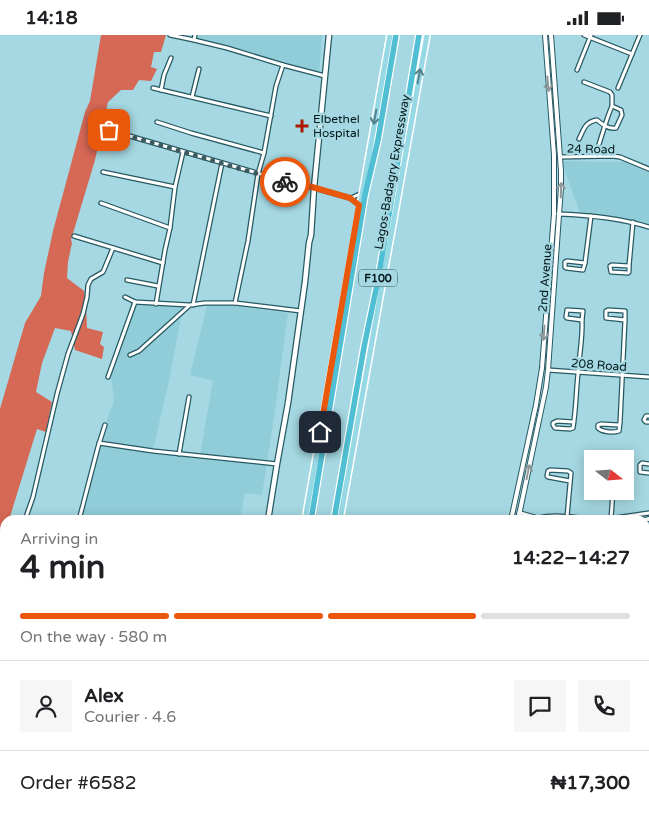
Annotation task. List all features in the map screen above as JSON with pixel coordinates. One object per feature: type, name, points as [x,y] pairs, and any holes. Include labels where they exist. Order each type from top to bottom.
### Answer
[{"type":"highway","name":"Lagos-Badagry Expressway","points":[[312,515],[364,204],[378,140],[396,35]]},
{"type":"highway","name":"Lagos-Badagry Expressway","points":[[335,515],[364,347],[378,280],[419,35]]},
{"type":"main road","points":[[269,515],[288,403],[311,235],[313,187],[327,35]]},
{"type":"main road","name":"Lagos-Badagry Expressway","points":[[305,515],[390,35]]},
{"type":"main road","name":"Lagos-Badagry Expressway","points":[[341,515],[427,35]]},
{"type":"street","points":[[170,35],[227,48],[324,76]]},
{"type":"street","points":[[194,40],[195,35]]},
{"type":"street","name":"2nd Avenue","points":[[512,515],[542,368],[554,214],[554,155],[544,35]]},
{"type":"street","name":"2nd Avenue","points":[[519,513],[541,413],[548,369],[560,214],[560,157],[551,35]]},
{"type":"street","points":[[584,35],[591,36],[632,54]]},
{"type":"street","points":[[618,88],[640,35]]},
{"type":"street","points":[[577,70],[591,36]]},
{"type":"street","points":[[161,90],[164,75],[171,58]]},
{"type":"street","points":[[235,303],[248,241],[258,174],[264,153],[276,86],[283,65]]},
{"type":"street","points":[[192,97],[199,69]]},
{"type":"street","points":[[584,82],[610,92],[612,95],[612,106],[595,156]]},
{"type":"street","points":[[153,88],[270,116]]},
{"type":"street","points":[[579,139],[590,121],[597,120],[610,128],[616,127],[622,115],[621,110],[612,106]]},
{"type":"street","points":[[157,122],[264,153]]},
{"type":"street","points":[[109,130],[258,174],[350,198],[359,205]]},
{"type":"street","points":[[156,304],[170,228],[175,187],[183,152]]},
{"type":"street","name":"24 Road","points":[[560,157],[604,155],[620,157],[649,169]]},
{"type":"street","points":[[130,355],[139,351],[192,305],[222,163]]},
{"type":"street","points":[[103,172],[175,187]]},
{"type":"street","points":[[350,198],[362,193]]},
{"type":"street","points":[[101,203],[170,228]]},
{"type":"street","points":[[554,214],[591,216],[633,222],[649,227]]},
{"type":"street","points":[[584,263],[566,261],[565,268],[584,269],[591,216]]},
{"type":"street","points":[[630,266],[611,265],[610,271],[629,272],[630,266],[633,222]]},
{"type":"street","points":[[74,235],[163,263]]},
{"type":"street","points":[[27,515],[33,497],[59,386],[68,354],[83,314],[88,285],[91,279],[103,272],[113,248]]},
{"type":"street","points":[[127,280],[158,287]]},
{"type":"street","points":[[125,297],[134,302],[156,304],[235,303],[301,311]]},
{"type":"street","points":[[108,377],[134,302]]},
{"type":"street","points":[[620,425],[601,423],[598,425],[598,429],[600,431],[616,432],[619,431],[620,425],[625,320],[625,311],[606,310],[606,318],[625,320]]},
{"type":"street","points":[[574,422],[557,421],[553,425],[555,428],[573,428],[574,422],[578,372],[582,343],[583,311],[566,311],[567,318],[582,320]]},
{"type":"street","name":"208 Road","points":[[548,369],[649,377]]},
{"type":"street","points":[[179,454],[189,397]]},
{"type":"street","points":[[649,415],[644,420],[649,423]]},
{"type":"street","points":[[80,515],[105,425]]},
{"type":"street","points":[[99,443],[179,454],[277,463]]},
{"type":"street","points":[[649,464],[642,463],[640,465],[640,472],[649,473]]},
{"type":"street","points":[[567,515],[570,481],[570,473],[568,471],[548,471],[548,477],[570,481]]},
{"type":"street","points":[[611,515],[612,500]]},
{"type":"street","points":[[513,512],[525,515]]},
{"type":"street","points":[[636,515],[649,513]]},
{"type":"shaded area","points":[[101,35],[166,35],[161,52],[154,52],[151,67],[157,69],[151,81],[139,80],[133,90],[121,90],[108,102],[95,160],[71,240],[67,278],[84,291],[87,328],[103,332],[100,344],[104,347],[102,359],[75,350],[71,331],[55,328],[42,363],[36,392],[52,402],[46,432],[37,429],[11,515],[0,515],[0,409],[25,323],[41,296],[53,231],[85,112],[90,101]]},
{"type":"shaded area","points":[[199,35],[322,35],[319,76],[198,39]]},
{"type":"shaded area","points":[[561,161],[628,162],[649,172],[649,225],[580,212]]},
{"type":"shaded area","points":[[132,302],[185,309],[182,312],[153,450],[200,455],[213,381],[190,375],[207,306],[218,304],[288,313],[262,495],[245,493],[241,515],[81,515],[98,444],[114,401],[110,367]]},
{"type":"way so far","points":[[109,130],[285,182]]},
{"type":"place","name":"Elbethel Hospital","points":[[302,126]]},
{"type":"route","points":[[285,182],[312,187],[350,198],[359,205],[320,432]]}]
